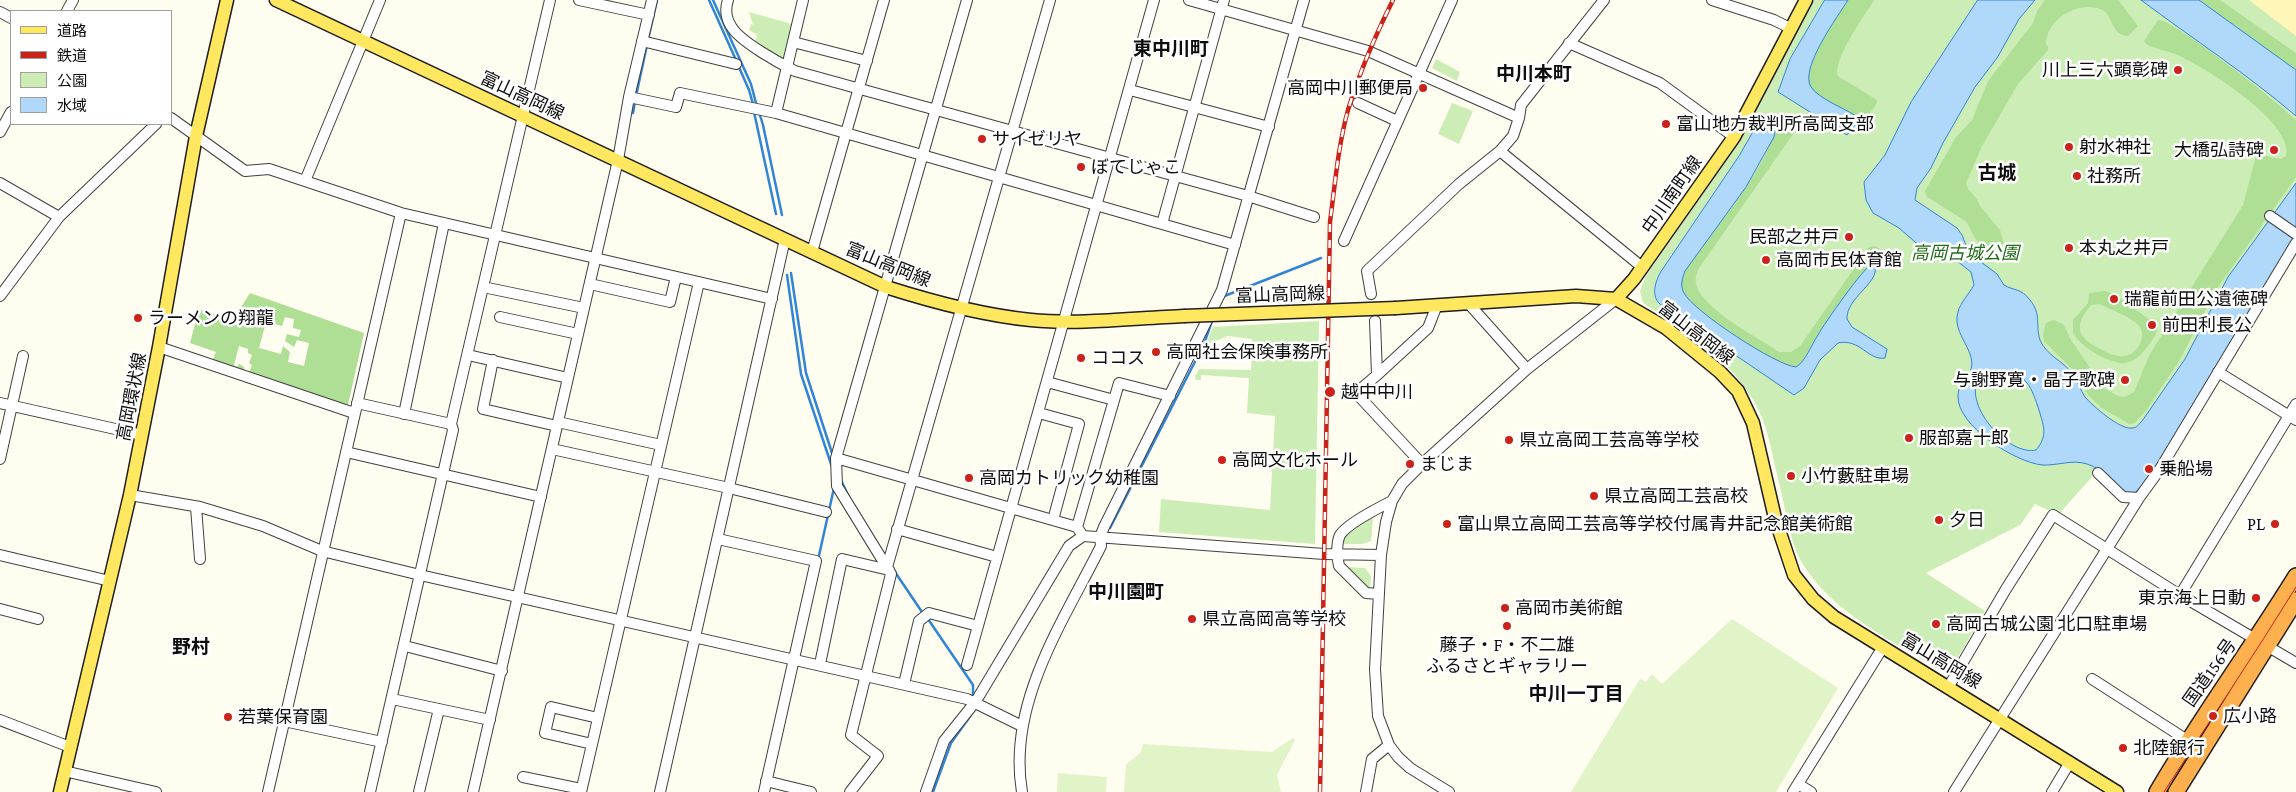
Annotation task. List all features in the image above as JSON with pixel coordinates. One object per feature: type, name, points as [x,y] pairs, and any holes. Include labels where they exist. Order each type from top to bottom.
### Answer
[{"type":"highway","name":"国道156号","points":[[2176,792],[2262,642],[2296,576]]},
{"type":"highway","name":"国道156号","points":[[2156,792],[2187,740],[2296,600]]},
{"type":"main road","name":"富山高岡線","points":[[276,0],[886,287],[934,303],[1031,320],[1064,321],[1396,308],[1576,296],[1616,299],[1666,328],[1692,348],[1738,391],[1753,423],[1775,518],[1794,575],[1813,599],[1834,616],[2117,792]]},
{"type":"main road","name":"中川南町線","points":[[1616,299],[1642,267],[1734,137],[1806,0]]},
{"type":"main road","name":"高岡環状線","points":[[60,792],[130,495],[160,347],[196,136],[228,2]]},
{"type":"street","points":[[304,181],[380,0]]},
{"type":"street","points":[[370,792],[453,430],[451,424],[550,0]]},
{"type":"street","points":[[579,0],[649,15]]},
{"type":"street","points":[[473,792],[633,98],[642,41],[652,0]]},
{"type":"street","points":[[728,0],[725,9],[731,27],[762,52],[794,71],[1176,178],[1248,196],[1314,217]]},
{"type":"street","points":[[776,113],[803,0]]},
{"type":"street","points":[[812,252],[884,0]]},
{"type":"street","points":[[850,792],[878,756],[851,735],[891,574],[837,486],[836,458],[966,0]]},
{"type":"street","points":[[888,569],[911,479],[1050,0]]},
{"type":"street","points":[[968,665],[1154,0]]},
{"type":"street","points":[[1189,0],[1223,5],[1296,30],[1368,51],[1519,118]]},
{"type":"street","points":[[1022,792],[1019,777],[1022,726],[1033,685],[1067,611],[1100,546],[1100,537],[1222,290],[1304,0]]},
{"type":"street","points":[[1344,241],[1452,0]]},
{"type":"street","points":[[1371,294],[1367,271],[1459,184],[1500,151],[1513,136],[1521,105],[1604,0]]},
{"type":"street","points":[[1712,0],[1774,20],[1790,28]]},
{"type":"street","points":[[1162,224],[1223,5]]},
{"type":"street","points":[[642,41],[736,64]]},
{"type":"street","points":[[793,42],[867,61]]},
{"type":"street","points":[[1569,43],[1660,84],[1734,137]]},
{"type":"street","points":[[1130,90],[1269,127]]},
{"type":"street","points":[[633,98],[676,108],[680,93],[776,113],[1235,245]]},
{"type":"street","points":[[1358,103],[1397,121]]},
{"type":"street","points":[[0,132],[10,114]]},
{"type":"street","points":[[172,119],[245,171],[269,169],[401,213],[772,299]]},
{"type":"street","points":[[0,296],[59,217],[155,125]]},
{"type":"street","points":[[1500,151],[1642,267]]},
{"type":"street","points":[[0,183],[59,217]]},
{"type":"street","points":[[268,792],[401,213]]},
{"type":"street","points":[[2270,216],[2296,234]]},
{"type":"street","points":[[404,414],[444,223]]},
{"type":"street","points":[[660,792],[785,239]]},
{"type":"street","points":[[1954,792],[2107,548],[2139,498],[2160,470],[2296,243]]},
{"type":"street","points":[[590,284],[670,302],[676,277]]},
{"type":"street","points":[[523,777],[581,791],[699,282]]},
{"type":"street","points":[[483,287],[584,308]]},
{"type":"street","points":[[1449,792],[1410,768],[1389,745],[1378,716],[1375,692],[1381,555],[1386,522],[1392,501],[1402,484],[1422,464],[1527,369],[1616,299]]},
{"type":"street","points":[[1469,304],[1527,369]]},
{"type":"street","points":[[1422,464],[1356,393],[1428,328],[1437,305]]},
{"type":"street","points":[[500,317],[578,334]]},
{"type":"street","points":[[1375,321],[1377,375]]},
{"type":"street","points":[[160,347],[356,408],[404,414],[451,424]]},
{"type":"street","points":[[468,355],[568,378]]},
{"type":"street","points":[[0,459],[23,356]]},
{"type":"street","points":[[493,360],[483,409],[661,445]]},
{"type":"street","points":[[2218,372],[2292,418]]},
{"type":"street","points":[[1047,382],[1114,400]]},
{"type":"street","points":[[926,792],[944,741],[972,703],[1080,531],[1119,383],[1170,396]]},
{"type":"street","points":[[0,403],[142,435]]},
{"type":"street","points":[[2180,595],[2292,418],[2296,404]]},
{"type":"street","points":[[1039,413],[1079,424],[1053,520]]},
{"type":"street","points":[[552,449],[729,488],[826,512]]},
{"type":"street","points":[[346,452],[541,497]]},
{"type":"street","points":[[836,458],[1053,520],[1100,537],[1338,554],[1381,555]]},
{"type":"street","points":[[2098,473],[2123,497],[2139,498]]},
{"type":"street","points":[[130,495],[196,507],[263,526],[322,551],[420,575],[904,684],[972,703],[1022,726]]},
{"type":"street","points":[[1379,594],[1366,593],[1339,566],[1340,535],[1370,512],[1392,501]]},
{"type":"street","points":[[196,507],[200,559]]},
{"type":"street","points":[[1949,686],[2011,581],[2053,515],[2180,595],[2296,663]]},
{"type":"street","points":[[897,530],[998,557]]},
{"type":"street","points":[[718,539],[816,561],[764,792]]},
{"type":"street","points":[[0,555],[110,581]]},
{"type":"street","points":[[820,664],[842,559],[888,569]]},
{"type":"street","points":[[0,609],[38,618]]},
{"type":"street","points":[[904,684],[919,620],[929,613],[978,626]]},
{"type":"street","points":[[405,646],[502,671]]},
{"type":"street","points":[[1811,792],[1796,788],[1883,647]]},
{"type":"street","points":[[2092,680],[2187,740]]},
{"type":"street","points":[[392,699],[490,720]]},
{"type":"street","points":[[592,744],[545,734],[551,707],[598,718]]},
{"type":"street","points":[[419,792],[438,709]]},
{"type":"street","points":[[0,720],[70,747]]},
{"type":"street","points":[[284,720],[382,742]]},
{"type":"street","points":[[1366,792],[1372,759],[1389,745]]},
{"type":"street","points":[[2052,792],[2070,762]]},
{"type":"street","points":[[64,771],[128,789],[156,792]]},
{"type":"street","points":[[766,781],[812,792]]},
{"type":"green space","name":"高岡古城公園","points":[[1814,0],[2296,0],[2296,237],[2196,404],[2134,494],[2099,469],[2058,515],[2035,504],[2020,525],[1926,573],[1985,611],[1948,674],[1869,628],[1850,614],[1817,584],[1804,566],[1795,547],[1768,435],[1753,400],[1742,383],[1712,352],[1643,303],[1640,291],[1646,276],[1703,194],[1746,126]]},
{"type":"green space","points":[[1848,0],[1874,0],[1844,49],[1837,69],[1838,76],[1877,100],[1877,103],[1866,119],[1862,119],[1834,105],[1819,95],[1810,86],[1808,78],[1815,55]]},
{"type":"green space","points":[[2045,0],[2118,0],[2138,26],[2128,36],[2122,35],[2118,33],[2107,13],[2094,7],[2085,7],[2068,12],[2060,17],[2049,31],[2046,40],[2048,50],[2018,84],[1982,146],[1966,183],[1980,206],[2000,230],[2004,244],[2000,248],[1983,248],[1974,237],[1967,222],[1927,197],[1925,191],[1956,137],[1972,120],[1988,81],[2033,23],[2037,11]]},
{"type":"green space","points":[[2199,0],[2220,0],[2296,53],[2296,70]]},
{"type":"green space","points":[[749,12],[792,24],[782,67],[753,50],[757,35],[749,30],[751,24],[753,25]]},
{"type":"green space","points":[[2158,20],[2167,23],[2204,47],[2296,120],[2296,177],[2216,290],[2178,363],[2147,409],[2135,423],[2129,424],[2102,408],[2089,396],[2075,372],[2044,341],[2043,335],[2046,323],[2054,320],[2063,324],[2071,340],[2104,388],[2118,396],[2125,397],[2134,392],[2150,354],[2243,205],[2256,156],[2258,154],[2281,159],[2286,156],[2285,143],[2277,128],[2244,97],[2188,60],[2146,44],[2144,41]]},
{"type":"green space","points":[[1436,59],[1460,72],[1457,81],[1432,68]]},
{"type":"green space","points":[[1452,103],[1473,111],[1459,144],[1438,134]]},
{"type":"green space","points":[[1790,122],[1795,125],[1796,130],[1699,268],[1696,275],[1696,283],[1700,293],[1708,302],[1732,322],[1779,352],[1791,352],[1800,346],[1869,247],[1879,248],[1880,254],[1861,274],[1818,334],[1803,360],[1796,367],[1772,358],[1718,324],[1691,301],[1684,293],[1682,285],[1685,271],[1746,187],[1777,132]]},
{"type":"green space","points":[[2105,291],[2117,296],[2157,325],[2157,331],[2153,338],[2137,358],[2127,363],[2109,360],[2088,348],[2073,333],[2073,320],[2088,303],[2089,293]],"holes":[[[2100,304],[2129,318],[2140,328],[2142,338],[2134,352],[2125,356],[2115,355],[2092,344],[2082,335],[2080,325],[2086,312],[2091,305]]]},
{"type":"green space","points":[[250,293],[364,333],[348,405],[341,407],[212,362],[216,352],[190,343],[199,309],[233,320]],"holes":[[[285,317],[294,319],[293,328],[301,330],[299,337],[287,334],[285,341],[294,347],[297,340],[309,343],[304,366],[288,362],[290,352],[283,346],[281,354],[259,348],[266,322],[282,326]],[[239,346],[248,349],[248,353],[252,355],[249,363],[252,365],[249,373],[244,372],[244,367],[239,364],[237,367],[234,365]]]},
{"type":"green space","points":[[1319,321],[1315,544],[1159,532],[1161,499],[1270,510],[1275,416],[1247,413],[1249,378],[1201,375],[1201,380],[1196,380],[1195,376],[1199,369],[1251,370],[1252,339],[1228,336],[1206,345],[1213,327]]},
{"type":"green space","points":[[1369,517],[1373,518],[1371,541],[1363,544],[1344,544],[1344,538]]},
{"type":"green space","points":[[1343,567],[1365,568],[1371,576],[1370,591],[1356,574],[1350,574]]},
{"type":"green space","points":[[1732,619],[1838,688],[1776,792],[1571,792],[1640,679],[1646,682],[1652,674],[1662,684]]},
{"type":"green space","points":[[1293,738],[1295,740],[1277,775],[1281,792],[1124,792],[1126,765],[1141,752],[1143,744],[1272,752]]},
{"type":"green space","points":[[1058,773],[1107,777],[1106,792],[1057,792]]},
{"type":"sand","points":[[2249,0],[2296,0],[2296,36]]},
{"type":"water","points":[[1825,0],[1848,0],[1821,43],[1810,68],[1809,79],[1811,87],[1820,95],[1856,116],[1857,123],[1847,135],[1778,92],[1790,59]]},
{"type":"water","points":[[1978,0],[2035,0],[2019,19],[1997,58],[1975,87],[1931,168],[1917,188],[1915,200],[1957,228],[1969,253],[1997,274],[2004,285],[2027,296],[2036,310],[2040,340],[2046,350],[2072,373],[2085,397],[2114,421],[2127,428],[2132,428],[2137,427],[2142,421],[2185,359],[2228,277],[2296,183],[2296,235],[2156,469],[2149,463],[2143,469],[2150,476],[2134,494],[2129,496],[2104,473],[2093,466],[2076,462],[2042,465],[2017,457],[1990,441],[1967,419],[1960,407],[1958,393],[1969,373],[1978,379],[1975,390],[1977,402],[1983,415],[1991,427],[2002,437],[2013,445],[2025,450],[2036,450],[2044,434],[2038,407],[2025,381],[2015,375],[2007,374],[1988,375],[1979,378],[1970,372],[1972,365],[1971,357],[1958,328],[1957,320],[1961,305],[1974,285],[1971,272],[1957,261],[1922,248],[1899,228],[1873,213],[1866,200],[1864,182],[1885,155],[1911,102]]},
{"type":"water","points":[[2141,0],[2199,0],[2296,70],[2296,116],[2239,71]]},
{"type":"water","points":[[1759,122],[1775,131],[1774,137],[1746,187],[1685,271],[1682,282],[1684,293],[1703,312],[1736,336],[1772,358],[1796,367],[1806,357],[1844,297],[1871,265],[1875,267],[1875,273],[1868,285],[1852,304],[1848,311],[1847,319],[1852,327],[1887,349],[1885,358],[1879,358],[1858,346],[1846,342],[1838,343],[1820,360],[1804,388],[1794,395],[1660,304],[1655,293],[1655,285],[1660,273],[1739,156]]},
{"type":"waterway","points":[[648,40],[657,0]]},
{"type":"waterway","points":[[709,0],[736,60]]},
{"type":"waterway","points":[[713,0],[751,84],[757,107]]},
{"type":"waterway","points":[[636,96],[647,45]]},
{"type":"waterway","points":[[738,65],[753,104]]},
{"type":"waterway","points":[[633,113],[635,102]]},
{"type":"waterway","points":[[754,112],[776,214]]},
{"type":"waterway","points":[[759,112],[782,215]]},
{"type":"waterway","points":[[1222,297],[1321,258]]},
{"type":"waterway","points":[[791,273],[806,373],[833,456]]},
{"type":"waterway","points":[[787,275],[801,374],[832,467]]},
{"type":"waterway","points":[[1110,528],[1204,344],[1213,318]]},
{"type":"waterway","points":[[841,480],[848,495]]},
{"type":"waterway","points":[[818,560],[834,488]]},
{"type":"waterway","points":[[895,572],[924,615]]},
{"type":"waterway","points":[[928,619],[973,685],[973,699]]},
{"type":"waterway","points":[[933,792],[951,743],[971,715]]},
{"type":"tram line","points":[[2164,792],[2296,587]]},
{"type":"railway","points":[[1320,792],[1330,222],[1339,152],[1348,110],[1368,54],[1393,0]]},
{"type":"place","name":"川上三六顕彰碑","points":[[2178,70]]},
{"type":"place","name":"高岡中川郵便局","points":[[1423,88]]},
{"type":"place","name":"富山地方裁判所高岡支部","points":[[1666,124]]},
{"type":"place","name":"サイゼリヤ","points":[[982,139]]},
{"type":"place","name":"射水神社","points":[[2069,147]]},
{"type":"place","name":"大橋弘詩碑","points":[[2274,150]]},
{"type":"place","name":"ぼてじゃこ","points":[[1081,167]]},
{"type":"place","name":"社務所","points":[[2077,176]]},
{"type":"place","name":"民部之井戸","points":[[1849,237]]},
{"type":"place","name":"本丸之井戸","points":[[2069,248]]},
{"type":"place","name":"高岡市民体育館","points":[[1766,260]]},
{"type":"place","name":"瑞龍前田公遺徳碑","points":[[2114,299]]},
{"type":"place","name":"ラーメンの翔龍","points":[[138,318]]},
{"type":"place","name":"前田利長公","points":[[2152,325]]},
{"type":"place","name":"高岡社会保険事務所","points":[[1156,352]]},
{"type":"place","name":"ココス","points":[[1081,358]]},
{"type":"place","name":"与謝野寛・晶子歌碑","points":[[2125,380]]},
{"type":"place","name":"越中中川","points":[[1330,392]]},
{"type":"place","name":"服部嘉十郎","points":[[1909,438]]},
{"type":"place","name":"県立高岡工芸高等学校","points":[[1509,440]]},
{"type":"place","name":"高岡文化ホール","points":[[1222,460]]},
{"type":"place","name":"まじま","points":[[1410,464]]},
{"type":"place","name":"乗船場","points":[[2149,469]]},
{"type":"place","name":"小竹藪駐車場","points":[[1791,476]]},
{"type":"place","name":"高岡カトリック幼稚園","points":[[969,478]]},
{"type":"place","name":"県立高岡工芸高校","points":[[1594,496]]},
{"type":"place","name":"夕日","points":[[1939,520]]},
{"type":"place","name":"富山県立高岡工芸高等学校付属青井記念館美術館","points":[[1447,524]]},
{"type":"place","name":"PL","points":[[2275,524]]},
{"type":"place","name":"東京海上日動","points":[[2256,598]]},
{"type":"place","name":"高岡市美術館","points":[[1505,608]]},
{"type":"place","name":"県立高岡高等学校","points":[[1192,619]]},
{"type":"place","name":"高岡古城公園 北口駐車場","points":[[1936,624]]},
{"type":"place","name":"藤子・F・不二雄 ふるさとギャラリー","points":[[1507,626]]},
{"type":"place","name":"広小路","points":[[2213,716]]},
{"type":"place","name":"若葉保育園","points":[[228,717]]},
{"type":"place","name":"北陸銀行","points":[[2123,748]]},
{"type":"district","name":"東中川町","points":[[1171,49]]},
{"type":"district","name":"中川本町","points":[[1534,74]]},
{"type":"district","name":"古城","points":[[1997,173]]},
{"type":"district","name":"中川園町","points":[[1126,592]]},
{"type":"district","name":"野村","points":[[191,647]]},
{"type":"district","name":"中川一丁目","points":[[1576,694]]}]
